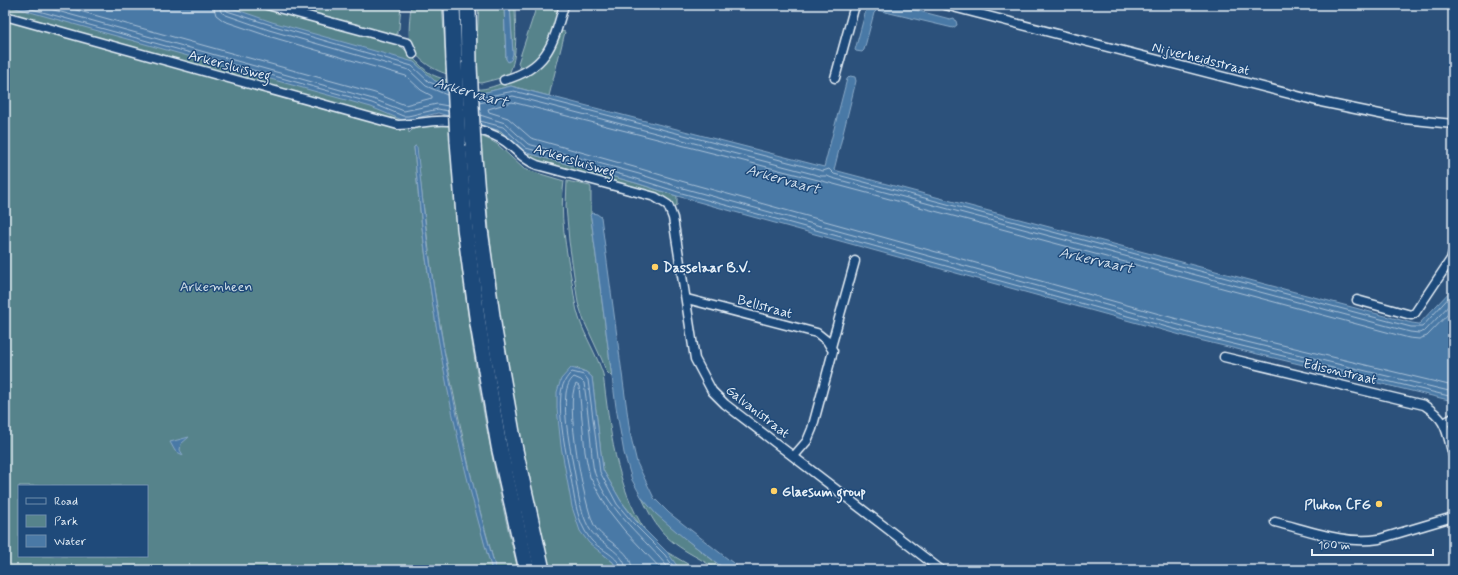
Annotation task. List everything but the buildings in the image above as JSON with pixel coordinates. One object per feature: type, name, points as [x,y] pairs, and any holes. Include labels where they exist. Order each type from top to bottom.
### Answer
[{"type":"highway","points":[[452,5],[458,141],[466,228],[478,324],[499,446],[527,570]]},
{"type":"highway","points":[[468,5],[473,145],[480,230],[494,330],[515,450],[542,570]]},
{"type":"street","points":[[267,5],[408,43],[413,54]]},
{"type":"street","points":[[504,80],[526,72],[543,58],[554,39],[564,5]]},
{"type":"street","points":[[836,78],[855,5]]},
{"type":"street","name":"Nijverheidsstraat","points":[[945,5],[968,8],[1321,102],[1404,119],[1453,124]]},
{"type":"street","name":"Arkersluisweg","points":[[5,16],[398,125],[415,124],[432,120],[449,121]]},
{"type":"street","name":"Arkersluisweg","points":[[480,130],[506,142],[522,158],[537,165],[651,196],[668,205]]},
{"type":"street","name":"Galvanistraat","points":[[668,205],[674,218],[695,360],[712,391],[725,404],[941,570]]},
{"type":"street","points":[[1357,300],[1411,315],[1415,313],[1451,259],[1453,252]]},
{"type":"street","points":[[794,456],[807,441],[812,429],[833,351],[831,347],[855,261]]},
{"type":"street","name":"Bellstraat","points":[[687,299],[818,333],[831,347]]},
{"type":"street","name":"Edisonstraat","points":[[1224,357],[1424,405],[1444,423]]},
{"type":"street","points":[[1453,418],[1444,423],[1453,455]]},
{"type":"street","points":[[1276,522],[1341,538],[1366,541],[1379,539],[1453,517]]},
{"type":"green space","name":"Arkemheen","points":[[5,5],[401,5],[399,29],[397,31],[397,44],[431,74],[454,83],[478,89],[493,87],[503,83],[540,64],[553,51],[561,31],[565,32],[549,96],[511,86],[478,94],[435,81],[399,59],[409,133],[417,127],[434,124],[450,124],[451,160],[456,215],[472,345],[492,458],[518,570],[496,570],[473,485],[444,349],[433,283],[416,146],[414,147],[419,201],[425,254],[442,360],[465,466],[492,570],[5,570]]},
{"type":"green space","points":[[411,5],[442,5],[447,74],[436,70],[425,63],[412,48],[409,34]]},
{"type":"green space","points":[[479,5],[504,5],[506,59],[513,54],[510,5],[515,5],[516,32],[514,59],[508,76],[481,83],[477,82],[478,66],[476,57]]},
{"type":"green space","points":[[537,5],[559,5],[551,34],[544,50],[531,64],[521,70],[518,63]]},
{"type":"green space","points":[[480,125],[501,131],[523,152],[636,183],[677,196],[677,205],[675,206],[671,203],[530,159],[480,127]]},
{"type":"green space","points":[[480,136],[497,144],[524,169],[564,181],[562,206],[564,232],[576,309],[603,374],[612,436],[627,495],[646,532],[621,501],[603,470],[592,377],[586,372],[576,368],[604,555],[613,562],[618,570],[548,570],[523,464],[498,313]]},
{"type":"green space","points":[[567,181],[590,186],[591,188],[591,218],[612,377],[606,371],[584,321],[578,303],[569,241],[566,206]]},
{"type":"green space","points":[[642,498],[661,518],[682,536],[726,570],[709,565],[672,541],[653,519]]},
{"type":"green space","points":[[665,551],[698,570],[680,570]]},
{"type":"water","name":"Arkervaart","points":[[5,5],[223,5],[272,22],[414,62],[435,81],[478,94],[511,86],[824,167],[847,79],[850,76],[855,77],[856,81],[834,170],[1412,323],[1419,324],[1453,288],[1453,401],[1195,339],[677,196],[636,183],[523,152],[501,131],[438,113],[402,120],[371,107]]},
{"type":"water","points":[[504,5],[510,5],[513,54],[511,60],[508,62],[506,59]]},
{"type":"water","points":[[869,5],[896,5],[950,19],[954,18],[957,25],[953,28],[877,10],[874,13],[864,50],[862,52],[856,51],[855,50],[866,10]]},
{"type":"water","points":[[415,146],[417,147],[424,215],[445,356],[468,463],[496,570],[492,570],[477,518],[452,413],[425,254]]},
{"type":"water","points":[[592,213],[601,217],[630,433],[637,463],[654,498],[669,513],[742,570],[726,570],[684,538],[656,514],[642,498],[632,480],[624,453],[616,407],[590,215]]},
{"type":"water","points":[[571,368],[586,372],[592,377],[603,470],[621,501],[635,520],[668,553],[680,570],[618,570],[613,562],[589,543],[580,531],[572,507],[561,446],[557,408],[557,392],[561,379]]},
{"type":"water","points":[[189,437],[181,444],[180,450],[183,455],[175,451],[170,442]]},
{"type":"place","name":"Dasselaar B.V.","points":[[655,267]]},
{"type":"place","name":"Glaesum group","points":[[774,491]]},
{"type":"place","name":"Plukon CFG","points":[[1379,504]]}]
